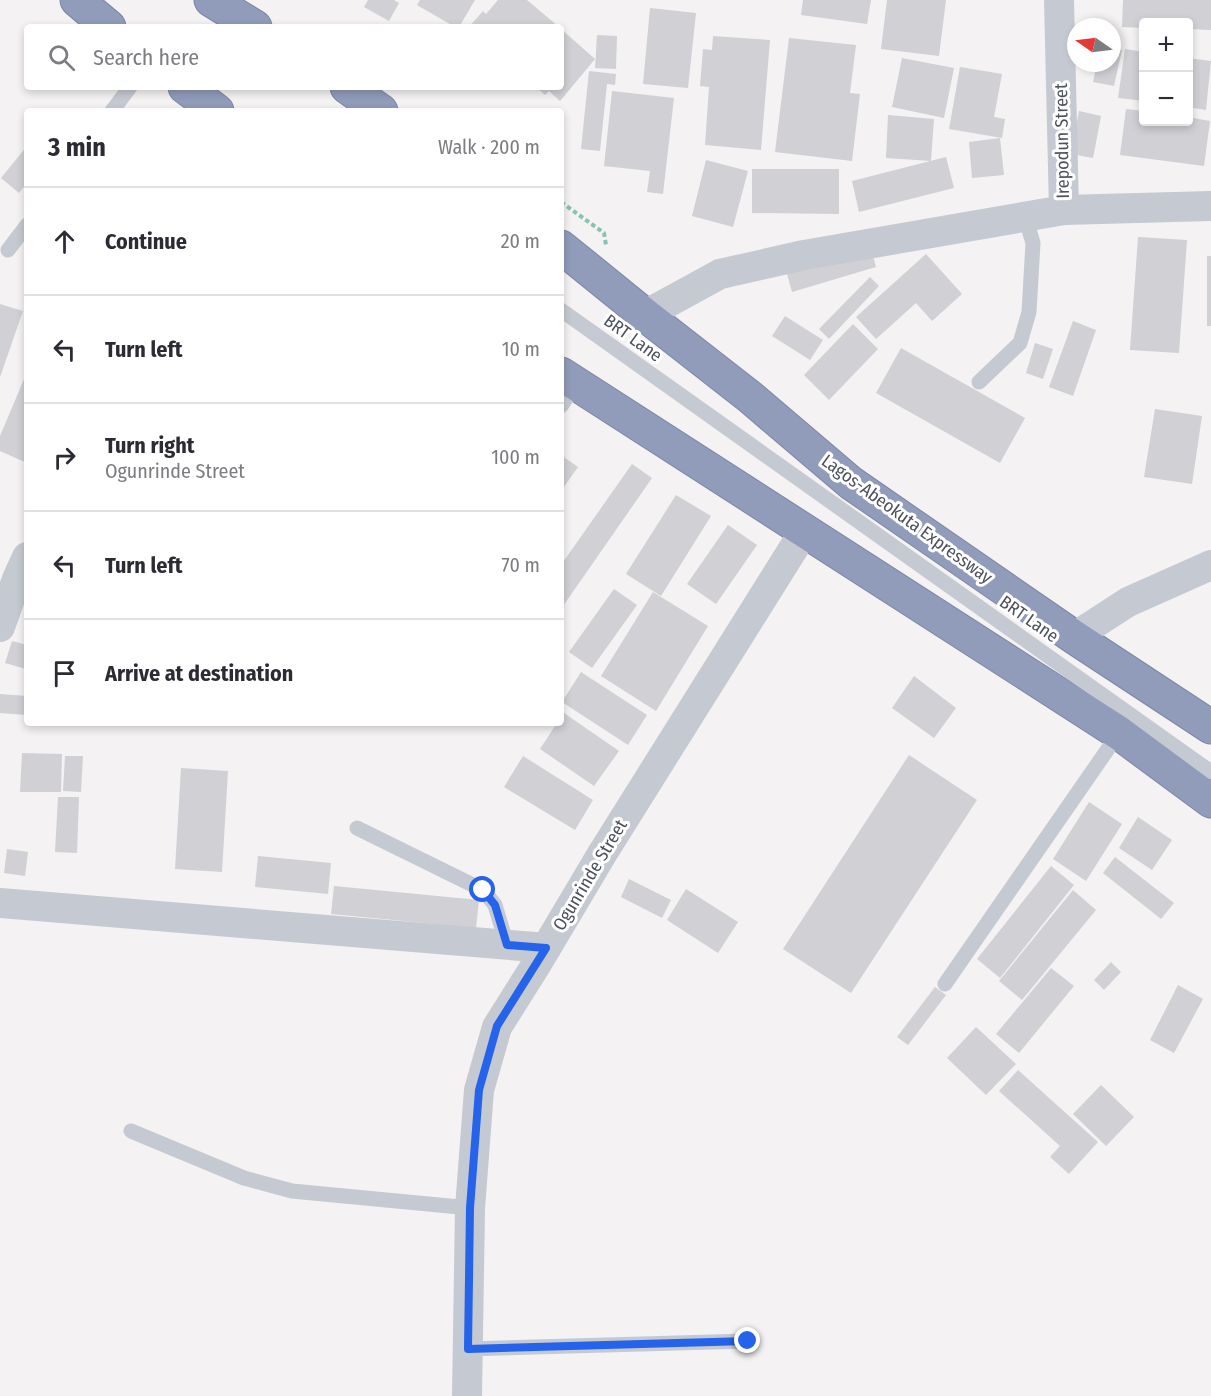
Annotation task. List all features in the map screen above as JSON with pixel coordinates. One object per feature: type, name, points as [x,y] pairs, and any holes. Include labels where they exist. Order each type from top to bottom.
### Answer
[{"type":"highway","points":[[77,0],[105,24]]},
{"type":"highway","points":[[211,0],[250,24]]},
{"type":"highway","points":[[189,90],[213,108]]},
{"type":"highway","points":[[351,90],[377,108]]},
{"type":"highway","name":"Lagos-Abeokuta Expressway","points":[[564,249],[750,398],[851,483],[1074,637],[1211,727]]},
{"type":"highway","points":[[566,388],[805,530],[1119,733],[1211,801]]},
{"type":"street","name":"Irepodun Street","points":[[1059,0],[1064,210]]},
{"type":"street","points":[[645,315],[720,274],[804,255],[1064,210],[1211,206]]},
{"type":"street","name":"Ogunrinde Street","points":[[467,1396],[470,1208],[479,1090],[497,1026],[805,530]]},
{"type":"street","points":[[0,627],[24,563]]},
{"type":"street","points":[[1074,637],[1128,602],[1211,565]]},
{"type":"street","points":[[0,903],[546,948]]},
{"type":"lane","points":[[114,108],[127,90]]},
{"type":"lane","points":[[979,382],[1020,343],[1029,312],[1033,243],[1025,216]]},
{"type":"lane","points":[[8,250],[24,229]]},
{"type":"lane","name":"BRT Lane","points":[[564,312],[1211,772]]},
{"type":"lane","points":[[945,984],[1119,733]]},
{"type":"lane","points":[[357,828],[483,890],[495,905],[507,945]]},
{"type":"lane","points":[[130,1131],[244,1178],[292,1191],[470,1208]]},
{"type":"lane","points":[[468,1349],[748,1341]]},
{"type":"path","points":[[564,204],[604,233]]},
{"type":"building","points":[[368,0],[394,0],[399,3],[389,21],[364,7]]},
{"type":"building","points":[[420,0],[475,0],[461,24],[450,24],[417,5]]},
{"type":"building","points":[[498,0],[527,0],[555,24],[472,24],[483,11],[486,14]]},
{"type":"building","points":[[803,0],[871,0],[867,24],[801,15]]},
{"type":"building","points":[[887,0],[946,0],[939,56],[881,49]]},
{"type":"building","points":[[1123,0],[1211,0],[1211,30],[1193,29],[1193,18],[1139,18],[1139,28],[1122,27]]},
{"type":"building","points":[[650,8],[696,13],[688,88],[643,84]]},
{"type":"building","points":[[564,32],[595,59],[560,101],[549,91],[545,95],[539,90],[564,90]]},
{"type":"building","points":[[597,35],[617,36],[616,69],[595,68]]},
{"type":"building","points":[[713,36],[770,40],[761,150],[705,145],[709,87],[700,86],[703,49],[712,50]]},
{"type":"building","points":[[789,38],[856,45],[850,93],[860,94],[852,161],[775,152]]},
{"type":"building","points":[[1125,49],[1139,51],[1139,100],[1118,98]]},
{"type":"building","points":[[902,58],[954,68],[944,118],[892,107]]},
{"type":"building","points":[[1193,59],[1211,61],[1206,110],[1193,108]]},
{"type":"building","points":[[960,67],[1002,74],[994,117],[1005,119],[1002,138],[949,129]]},
{"type":"building","points":[[589,71],[616,74],[615,85],[607,84],[600,151],[581,149]]},
{"type":"building","points":[[1095,72],[1117,72],[1114,86],[1093,82]]},
{"type":"building","points":[[612,91],[674,98],[663,194],[647,192],[650,171],[604,166]]},
{"type":"building","points":[[1126,109],[1139,110],[1139,126],[1193,126],[1193,118],[1210,121],[1204,166],[1120,155]]},
{"type":"building","points":[[1079,111],[1101,116],[1093,158],[1071,154]]},
{"type":"building","points":[[888,115],[934,119],[931,161],[886,158]]},
{"type":"building","points":[[1000,138],[1004,175],[972,178],[969,142]]},
{"type":"building","points":[[24,150],[24,187],[19,193],[1,178]]},
{"type":"building","points":[[946,157],[954,188],[859,212],[852,181]]},
{"type":"building","points":[[706,160],[748,171],[733,227],[692,216]]},
{"type":"building","points":[[752,169],[839,169],[839,214],[752,213]]},
{"type":"building","points":[[1138,237],[1187,240],[1179,353],[1130,350]]},
{"type":"building","points":[[871,249],[876,267],[792,292],[787,274]]},
{"type":"building","points":[[926,254],[962,294],[932,321],[916,303],[876,339],[856,317]]},
{"type":"building","points":[[1207,256],[1211,256],[1211,326],[1207,326]]},
{"type":"building","points":[[870,277],[879,286],[829,339],[819,329]]},
{"type":"building","points":[[0,304],[23,311],[0,377]]},
{"type":"building","points":[[785,316],[823,340],[810,360],[772,336]]},
{"type":"building","points":[[1073,321],[1096,330],[1073,396],[1049,387]]},
{"type":"building","points":[[853,324],[878,349],[829,400],[804,375]]},
{"type":"building","points":[[1035,343],[1053,349],[1043,379],[1026,373]]},
{"type":"building","points":[[901,348],[1025,418],[1000,463],[876,393]]},
{"type":"building","points":[[24,379],[24,462],[0,451],[0,436]]},
{"type":"building","points":[[1155,409],[1202,416],[1192,484],[1144,477]]},
{"type":"building","points":[[564,457],[578,467],[564,487]]},
{"type":"building","points":[[632,464],[652,478],[564,605],[564,561]]},
{"type":"building","points":[[676,495],[711,516],[661,596],[626,574]]},
{"type":"building","points":[[728,525],[757,545],[716,604],[687,584]]},
{"type":"building","points":[[614,589],[637,605],[592,668],[569,652]]},
{"type":"building","points":[[653,592],[708,626],[656,711],[601,676]]},
{"type":"building","points":[[12,641],[24,644],[24,668],[5,663]]},
{"type":"building","points":[[581,672],[647,715],[628,745],[564,703],[564,699]]},
{"type":"building","points":[[914,676],[956,708],[934,738],[892,708]]},
{"type":"building","points":[[0,694],[24,696],[24,715],[0,713]]},
{"type":"building","points":[[564,713],[619,751],[594,786],[540,749],[555,726],[564,726]]},
{"type":"building","points":[[22,753],[62,754],[61,792],[20,792]]},
{"type":"building","points":[[909,755],[977,800],[851,993],[783,949]]},
{"type":"building","points":[[65,756],[83,756],[81,792],[63,791]]},
{"type":"building","points":[[523,756],[593,800],[575,830],[504,787]]},
{"type":"building","points":[[181,768],[228,771],[222,872],[175,869]]},
{"type":"building","points":[[58,797],[79,797],[77,853],[55,852]]},
{"type":"building","points":[[1089,802],[1122,824],[1086,881],[1053,859]]},
{"type":"building","points":[[1138,817],[1172,840],[1152,870],[1119,848]]},
{"type":"building","points":[[7,849],[28,852],[25,876],[4,873]]},
{"type":"building","points":[[258,856],[331,863],[328,894],[255,887]]},
{"type":"building","points":[[1115,857],[1174,903],[1161,919],[1103,873]]},
{"type":"building","points":[[1051,866],[1074,885],[1000,978],[977,959]]},
{"type":"building","points":[[629,879],[671,900],[662,918],[621,897]]},
{"type":"building","points":[[334,886],[479,900],[476,928],[331,914]]},
{"type":"building","points":[[686,889],[738,922],[718,953],[667,920]]},
{"type":"building","points":[[1073,890],[1096,910],[1022,1000],[999,981]]},
{"type":"building","points":[[1111,962],[1121,972],[1104,990],[1094,980]]},
{"type":"building","points":[[1051,968],[1074,986],[1019,1053],[996,1034]]},
{"type":"building","points":[[1178,985],[1203,999],[1174,1053],[1150,1040]]},
{"type":"building","points":[[935,987],[946,995],[908,1045],[897,1037]]},
{"type":"building","points":[[976,1027],[1016,1064],[986,1095],[947,1058]]},
{"type":"building","points":[[1018,1070],[1098,1142],[1069,1174],[1050,1157],[1060,1146],[999,1091]]},
{"type":"building","points":[[1101,1085],[1134,1117],[1106,1146],[1073,1114]]},
{"type":"route","points":[[483,890],[495,905],[507,945],[546,948],[497,1026],[479,1090],[470,1208],[468,1349],[748,1341]]}]
